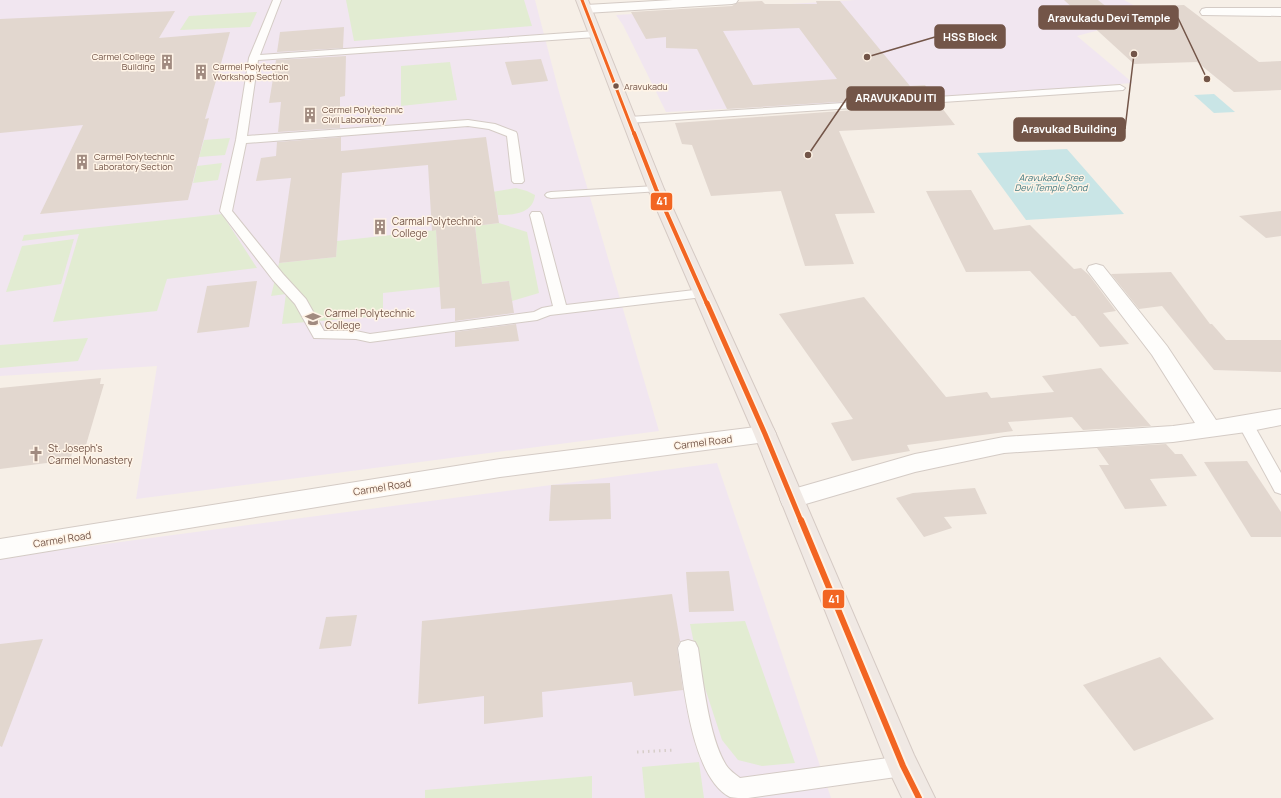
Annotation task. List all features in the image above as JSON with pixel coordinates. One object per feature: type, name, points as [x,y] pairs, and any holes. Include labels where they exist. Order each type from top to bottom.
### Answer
[{"type":"highway","points":[[584,5],[656,188],[765,434],[903,766],[918,798]]},
{"type":"street","points":[[584,5],[732,0]]},
{"type":"street","points":[[1206,12],[1281,12]]},
{"type":"street","points":[[1096,270],[1160,351],[1210,429]]},
{"type":"street","points":[[792,499],[915,463],[1004,445],[1173,434],[1246,424],[1281,417]]},
{"type":"street","name":"Carmel Road","points":[[0,549],[500,468],[765,434]]},
{"type":"lane","points":[[277,0],[254,58],[241,140],[226,212],[278,277],[301,302],[319,335],[356,335],[370,338],[537,316],[546,311],[703,293]]},
{"type":"lane","points":[[254,58],[596,34]]},
{"type":"lane","points":[[629,120],[1120,88]]},
{"type":"lane","points":[[241,140],[431,125],[480,124],[512,134],[518,181]]},
{"type":"lane","points":[[551,196],[656,188]]},
{"type":"lane","points":[[536,215],[561,310]]},
{"type":"lane","points":[[1246,424],[1281,488]]},
{"type":"lane","points":[[688,648],[698,710],[708,751],[719,774],[734,794],[903,766]]},
{"type":"path","points":[[637,752],[675,750]]},
{"type":"shaded area","name":"Carmel Polytechnic College","points":[[0,0],[535,0],[559,92],[659,431],[136,499],[157,366],[0,376]]},
{"type":"shaded area","points":[[855,0],[1124,0],[1135,6],[1133,21],[1077,36],[1133,83],[900,100],[666,112],[623,25],[616,15]]},
{"type":"shaded area","points":[[717,463],[831,798],[0,798],[0,558]]},
{"type":"green space","points":[[346,0],[524,0],[532,26],[354,41]]},
{"type":"green space","points":[[257,12],[250,27],[180,30],[189,16]]},
{"type":"green space","points":[[450,62],[457,100],[401,106],[401,66]]},
{"type":"green space","points":[[230,138],[225,155],[199,157],[204,140]]},
{"type":"green space","points":[[222,163],[218,180],[193,183],[197,166]]},
{"type":"green space","points":[[516,188],[535,195],[530,206],[526,210],[516,214],[498,215],[496,202],[491,202],[492,192]]},
{"type":"green space","points":[[222,214],[257,268],[167,279],[157,311],[53,322],[79,234],[22,241],[24,235]]},
{"type":"green space","points":[[499,223],[527,232],[539,293],[512,301],[509,281],[482,284],[475,226]]},
{"type":"green space","points":[[436,230],[440,287],[383,293],[383,316],[282,324],[286,294],[271,296],[279,263],[336,257],[337,241]]},
{"type":"green space","points":[[74,239],[61,284],[6,292],[22,246]]},
{"type":"green space","points":[[88,338],[78,361],[0,368],[0,345]]},
{"type":"green space","points":[[745,621],[795,763],[762,766],[738,760],[722,740],[700,673],[690,624]]},
{"type":"green space","points":[[699,762],[704,798],[645,798],[642,767]]},
{"type":"green space","points":[[592,776],[592,798],[425,798],[425,790]]},
{"type":"water","points":[[1214,94],[1235,112],[1214,113],[1194,95]]},
{"type":"water","name":"Aravukadu Sree Devi Temple Pond","points":[[1067,149],[1124,214],[1026,220],[977,153]]},
{"type":"building","points":[[1064,0],[1098,0],[1108,8],[1184,5],[1259,62],[1281,61],[1281,90],[1234,92],[1197,62],[1134,64]]},
{"type":"building","points":[[762,1],[765,4],[817,4],[816,1],[840,1],[910,86],[925,85],[933,96],[727,109],[697,49],[666,48],[666,37],[646,39],[631,12],[732,6],[738,2]],"holes":[[[799,28],[837,79],[753,85],[723,31]]]},
{"type":"building","points":[[175,11],[159,38],[230,32],[205,119],[209,118],[188,200],[40,214],[83,125],[0,133],[0,19]]},
{"type":"building","points":[[344,27],[343,48],[277,52],[280,32]]},
{"type":"building","points":[[346,56],[345,96],[340,97],[340,128],[278,132],[281,102],[269,103],[276,60]]},
{"type":"building","points":[[541,59],[548,81],[512,85],[505,62]]},
{"type":"building","points":[[939,104],[955,125],[839,131],[875,213],[835,214],[854,264],[805,266],[781,191],[711,196],[692,145],[682,144],[675,123]]},
{"type":"building","name":"Carmal Polytechnic College","points":[[341,137],[341,151],[486,137],[499,223],[475,226],[482,284],[509,281],[514,313],[455,321],[455,308],[441,309],[436,230],[432,231],[428,165],[342,173],[336,257],[279,263],[291,178],[256,181],[261,158],[276,156],[277,142]]},
{"type":"building","points":[[971,190],[994,230],[1030,225],[1074,269],[1081,268],[1089,275],[1116,311],[1103,313],[1129,344],[1100,347],[1075,316],[1072,316],[1030,271],[966,272],[926,191]]},
{"type":"building","points":[[1281,211],[1281,236],[1266,238],[1239,216]]},
{"type":"building","points":[[1171,272],[1210,324],[1212,324],[1226,340],[1281,340],[1281,372],[1214,370],[1162,306],[1139,309],[1111,274]]},
{"type":"building","points":[[257,281],[249,327],[197,333],[207,286]]},
{"type":"building","points":[[864,297],[946,397],[987,392],[991,398],[1054,392],[1042,376],[1101,368],[1151,426],[1083,430],[1072,417],[1008,422],[1013,431],[907,445],[910,451],[852,461],[831,423],[853,419],[779,314]]},
{"type":"building","points":[[516,324],[519,341],[455,347],[455,332]]},
{"type":"building","points":[[101,378],[100,384],[104,384],[86,445],[74,447],[70,460],[0,469],[0,388]]},
{"type":"building","points":[[1166,444],[1175,454],[1182,454],[1197,476],[1150,479],[1167,506],[1125,509],[1099,465],[1109,465],[1097,448]]},
{"type":"building","points":[[1247,461],[1281,512],[1281,537],[1251,537],[1204,462]]},
{"type":"building","points":[[610,483],[611,519],[549,521],[551,485]]},
{"type":"building","points":[[975,488],[987,514],[944,517],[952,528],[924,537],[896,498],[913,493]]},
{"type":"building","points":[[729,571],[734,611],[689,612],[686,572]]},
{"type":"building","points":[[672,594],[680,641],[677,648],[683,690],[634,696],[632,682],[542,692],[543,717],[484,724],[484,696],[418,704],[422,621]]},
{"type":"building","points":[[357,615],[351,646],[319,649],[326,617]]},
{"type":"building","points":[[43,639],[2,747],[0,746],[0,644]]},
{"type":"building","points":[[1160,657],[1214,719],[1134,751],[1083,685]]},
{"type":"transit line","name":"41","points":[[582,0],[656,189],[765,434],[903,766],[919,798]]},
{"type":"place","name":"Aravukad Building","points":[[1134,54]]},
{"type":"place","name":"HSS Block","points":[[867,57]]},
{"type":"place","name":"Carmel College Building","points":[[167,62]]},
{"type":"place","name":"Carmel Polytecnic Workshop Section","points":[[201,72]]},
{"type":"place","name":"Aravukadu Devi Temple","points":[[1207,79]]},
{"type":"place","name":"Aravukadu","points":[[616,86]]},
{"type":"place","name":"Cermel Polytechnic Civil Laboratory","points":[[310,115]]},
{"type":"place","name":"ARAVUKADU ITI","points":[[808,155]]},
{"type":"place","name":"Carmel Polytechnic Laboratory Section","points":[[82,162]]},
{"type":"place","name":"Carmal Polytechnic College","points":[[380,227]]},
{"type":"place","name":"Carmel Polytechnic College","points":[[313,319]]},
{"type":"place","name":"St. Joseph's Carmel Monastery","points":[[36,454]]}]
